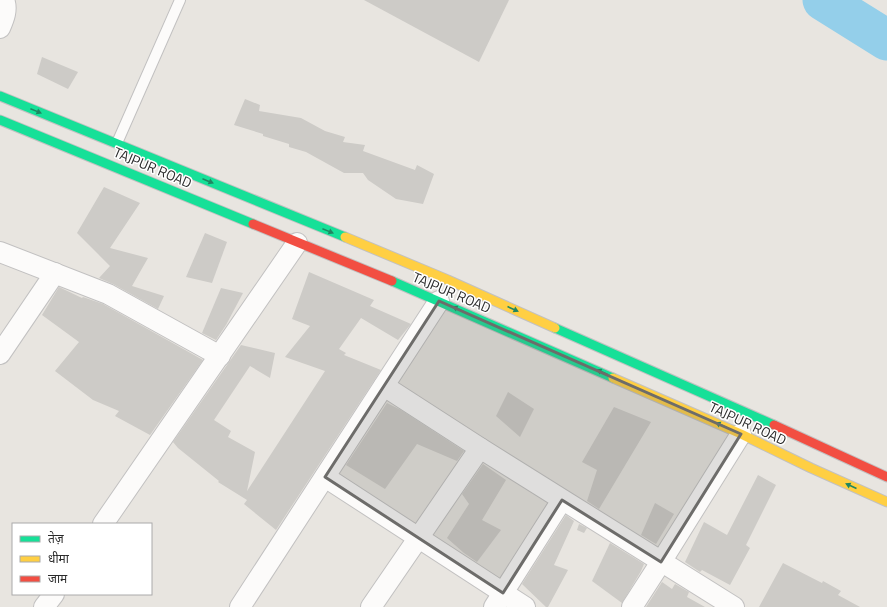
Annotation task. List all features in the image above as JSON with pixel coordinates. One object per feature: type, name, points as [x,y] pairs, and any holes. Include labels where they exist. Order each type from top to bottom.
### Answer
[{"type":"main road","name":"TAJPUR ROAD","points":[[0,96],[117,143],[485,308],[740,434],[887,502]]},
{"type":"main road","name":"TAJPUR ROAD","points":[[0,120],[440,301],[485,308],[750,414],[887,478]]},
{"type":"street","points":[[0,28],[5,14],[6,3],[4,0]]},
{"type":"street","points":[[103,523],[298,243]]},
{"type":"street","points":[[0,252],[108,294],[220,356]]},
{"type":"street","points":[[0,354],[55,273]]},
{"type":"street","points":[[240,607],[440,301]]},
{"type":"street","points":[[384,386],[562,500],[734,607]]},
{"type":"street","points":[[632,607],[740,434]]},
{"type":"street","points":[[371,607],[480,448]]},
{"type":"street","points":[[324,477],[419,537],[499,600],[525,607]]},
{"type":"street","points":[[499,600],[562,500]]},
{"type":"street","points":[[44,607],[53,595]]},
{"type":"lane","points":[[117,143],[180,0]]},
{"type":"highlighted area","points":[[439,301],[741,434],[661,562],[562,500],[503,593],[325,477]]},
{"type":"building","points":[[364,0],[509,0],[479,62]]},
{"type":"building","points":[[42,57],[78,72],[68,89],[37,74]]},
{"type":"building","points":[[245,99],[260,105],[259,111],[301,118],[325,131],[345,137],[343,142],[365,145],[363,151],[415,170],[417,165],[434,174],[423,204],[396,199],[368,180],[363,173],[344,173],[306,152],[289,147],[289,144],[234,125]]},
{"type":"building","points":[[104,187],[140,203],[110,248],[148,258],[132,286],[164,296],[158,309],[113,284],[99,278],[110,266],[77,233]]},
{"type":"building","points":[[205,233],[227,242],[212,283],[186,277]]},
{"type":"building","points":[[309,272],[374,300],[370,306],[411,324],[398,340],[361,318],[339,349],[346,353],[344,355],[381,370],[276,530],[244,504],[247,500],[218,482],[219,481],[178,448],[173,442],[241,345],[275,353],[270,378],[250,366],[214,420],[231,431],[228,437],[255,452],[247,491],[325,371],[285,357],[310,326],[292,319]]},
{"type":"building","points":[[59,287],[82,298],[83,297],[103,304],[203,360],[150,435],[115,416],[119,411],[93,400],[55,371],[79,342],[42,315]]},
{"type":"building","points":[[221,288],[243,293],[216,340],[202,333]]},
{"type":"building","points":[[508,392],[534,409],[520,437],[496,416]]},
{"type":"building","points":[[387,403],[401,410],[464,451],[457,461],[417,444],[385,489],[346,465]]},
{"type":"building","points":[[614,407],[651,422],[599,509],[587,501],[597,470],[582,462]]},
{"type":"building","points":[[483,464],[506,480],[482,520],[501,530],[477,562],[447,538],[469,504],[462,494]]},
{"type":"building","points":[[758,475],[776,485],[746,545],[750,548],[730,585],[702,570],[700,572],[685,562],[704,522],[727,535]]},
{"type":"building","points":[[655,503],[674,514],[656,544],[641,535]]},
{"type":"building","points":[[566,515],[574,521],[554,565],[568,570],[548,607],[546,607],[522,584]]},
{"type":"building","points":[[579,524],[587,528],[584,533],[577,530]]},
{"type":"building","points":[[610,543],[644,564],[622,603],[592,581]]},
{"type":"building","points":[[783,563],[841,591],[838,595],[860,607],[759,607]]},
{"type":"building","points":[[662,582],[672,589],[675,584],[689,592],[687,597],[705,607],[646,607]]},
{"type":"waterway","points":[[823,0],[887,40]]},
{"type":"traffic: fast","points":[[0,96],[345,237]]},
{"type":"traffic: fast","points":[[0,120],[253,224]]},
{"type":"traffic: fast","points":[[392,281],[613,378]]},
{"type":"traffic: fast","points":[[555,328],[774,425]]},
{"type":"traffic: slow","points":[[345,237],[448,280],[555,328]]},
{"type":"traffic: slow","points":[[613,378],[741,434],[811,468],[887,502]]},
{"type":"traffic: jam","points":[[253,224],[392,281]]},
{"type":"traffic: jam","points":[[774,425],[887,477]]}]
